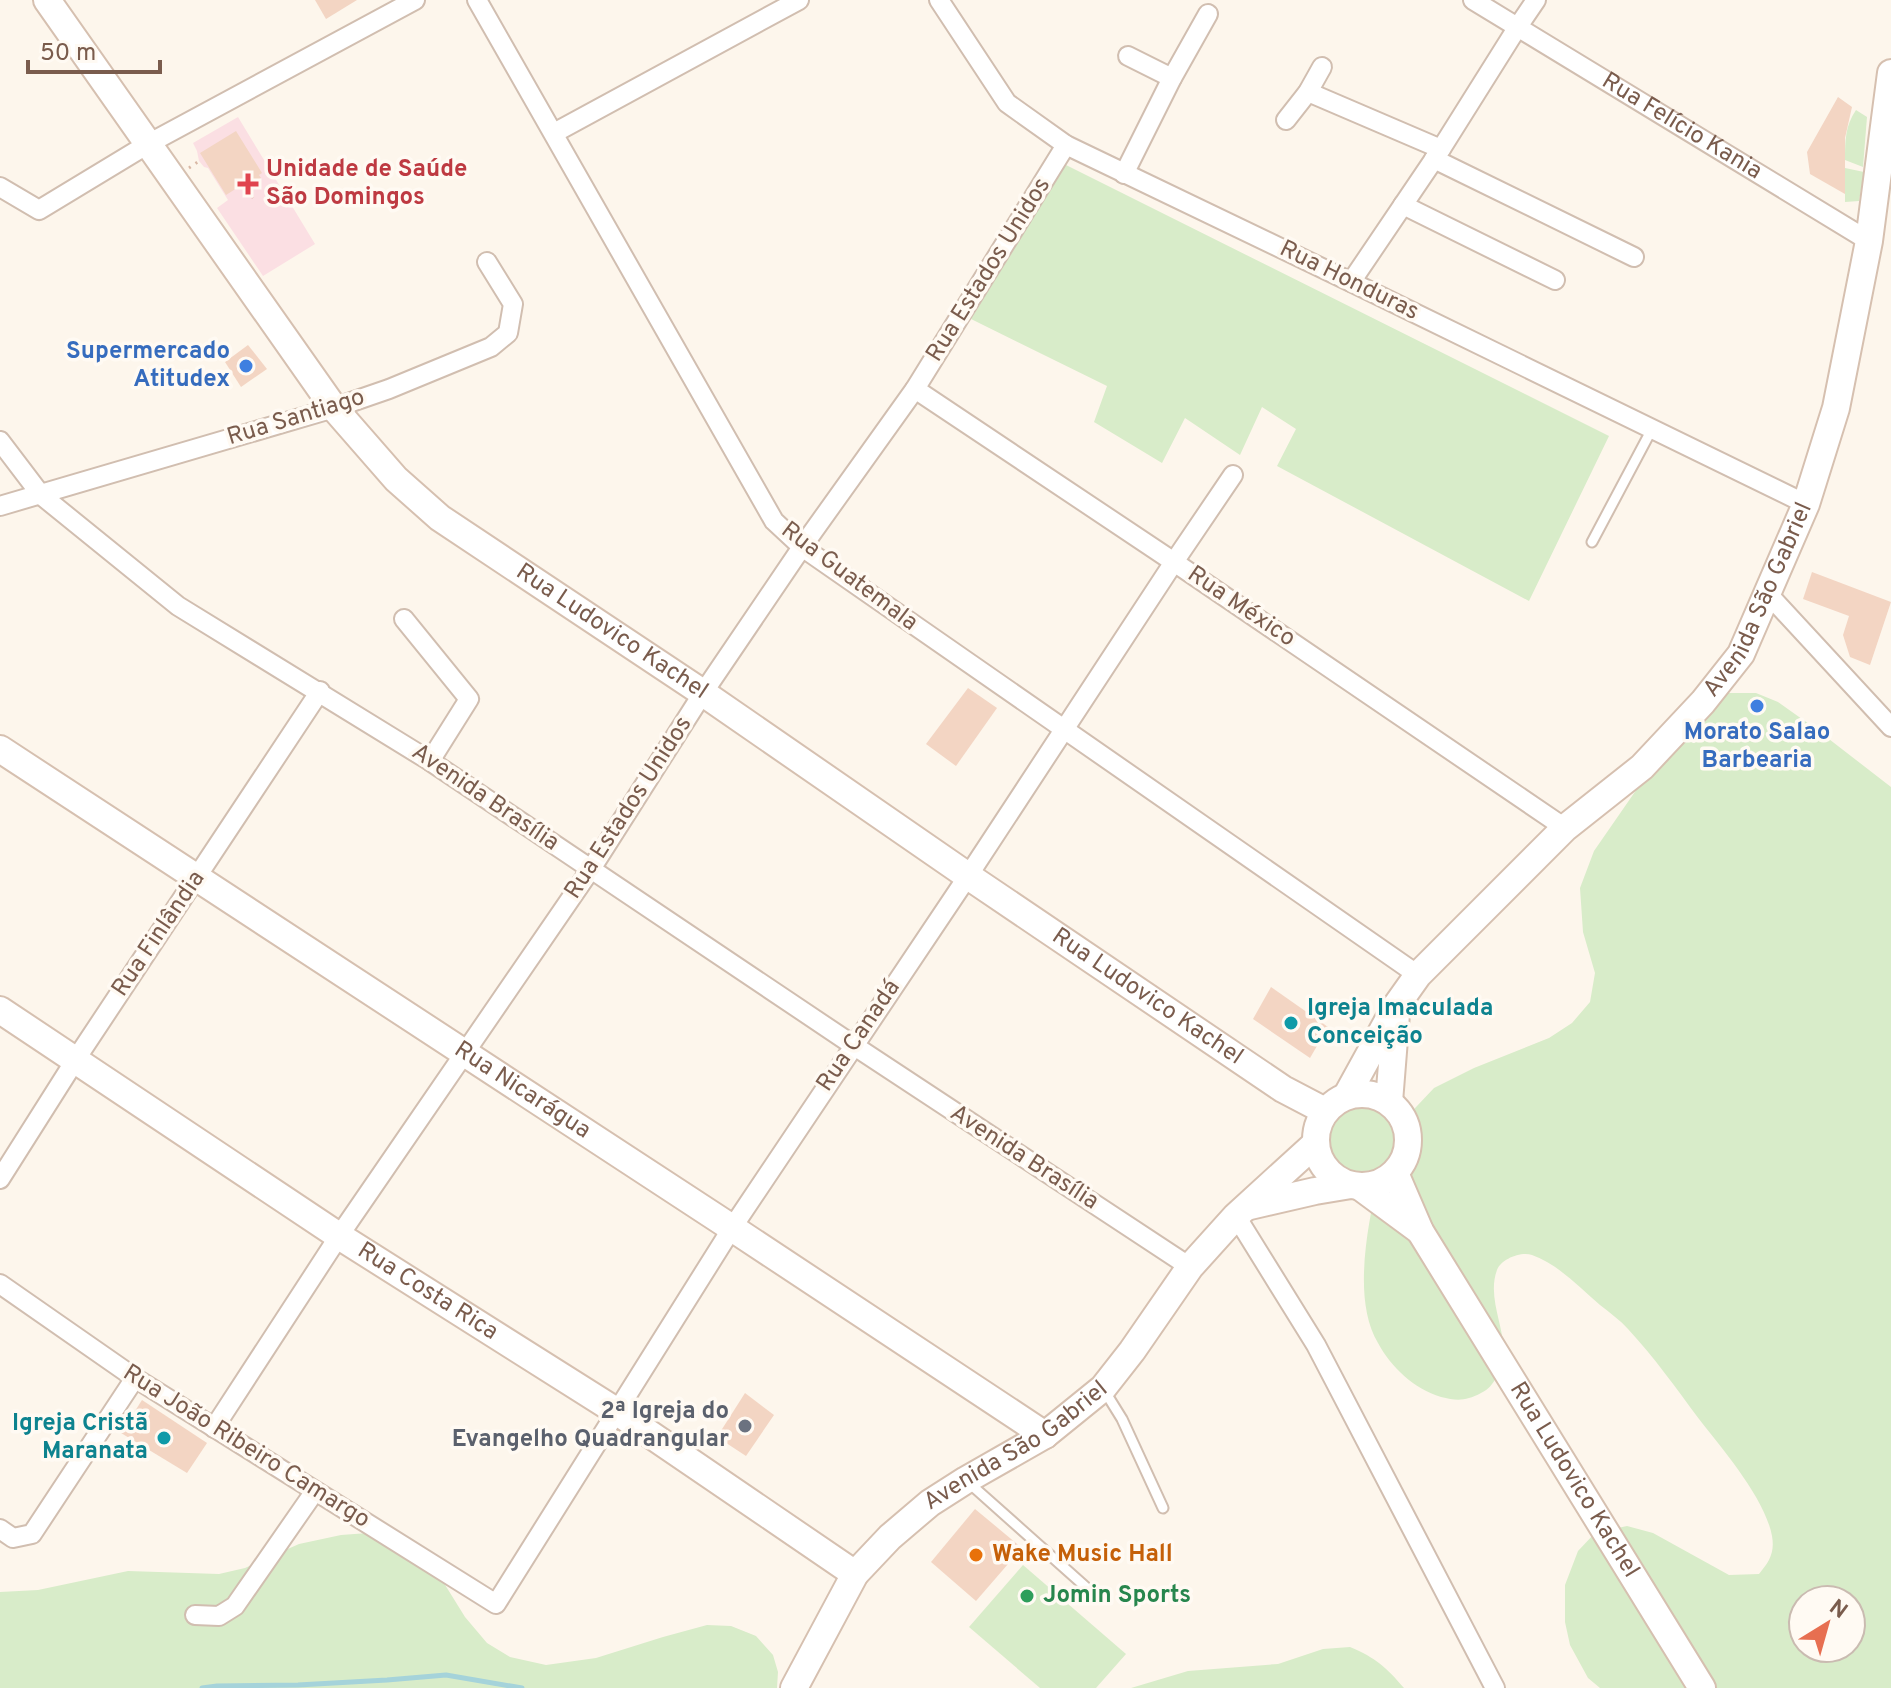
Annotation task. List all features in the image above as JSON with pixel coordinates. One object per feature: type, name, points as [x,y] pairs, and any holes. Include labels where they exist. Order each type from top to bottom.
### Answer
[{"type":"main road","name":"Rua Ludovico Kachel","points":[[47,0],[334,408],[396,479],[440,518],[703,693],[1283,1089],[1325,1111]]},
{"type":"main road","name":"Avenida São Gabriel","points":[[1347,1095],[1396,1006],[1418,975],[1565,828],[1642,767],[1703,702],[1741,654],[1806,504],[1836,408],[1880,244],[1891,73]]},
{"type":"main road","name":"Rua Nicarágua","points":[[0,749],[1045,1435]]},
{"type":"main road","points":[[1389,1102],[1396,1006]]},
{"type":"main road","name":"Rua Costa Rica","points":[[0,1010],[339,1236],[616,1411],[855,1574]]},
{"type":"main road","points":[[1241,1212],[1315,1191],[1372,1186],[1395,1173],[1405,1160],[1409,1144],[1408,1128],[1401,1113],[1389,1102],[1369,1093],[1347,1095],[1325,1111],[1319,1121],[1315,1144],[1321,1162],[1334,1177],[1355,1186]]},
{"type":"main road","name":"Avenida São Gabriel","points":[[794,1688],[855,1574],[890,1537],[930,1503],[1045,1435],[1103,1388],[1190,1267],[1241,1212],[1315,1144]]},
{"type":"main road","name":"Rua Ludovico Kachel","points":[[1395,1173],[1420,1231],[1702,1688]]},
{"type":"main road","name":"Rua Ludovico Kachel","points":[[1355,1186],[1420,1231]]},
{"type":"street","points":[[0,187],[39,210],[148,144],[415,0]]},
{"type":"street","name":"Rua Guatemala","points":[[477,0],[774,521],[802,547],[1418,975]]},
{"type":"street","points":[[554,133],[799,0]]},
{"type":"street","name":"Rua Honduras","points":[[939,0],[1007,103],[1066,145],[1806,504]]},
{"type":"street","name":"Rua Felício Kania","points":[[1473,0],[1880,244]]},
{"type":"street","points":[[1351,282],[1536,0]]},
{"type":"street","points":[[1124,174],[1208,14]]},
{"type":"street","points":[[1128,56],[1172,78]]},
{"type":"street","points":[[1286,120],[1308,92],[1322,67]]},
{"type":"street","points":[[1308,92],[1437,154],[1634,257]]},
{"type":"street","name":"Rua Estados Unidos","points":[[214,1428],[339,1236],[591,869],[703,693],[915,389],[1066,145]]},
{"type":"street","points":[[1403,205],[1555,280]]},
{"type":"street","name":"Rua Santiago","points":[[0,506],[334,408],[491,347],[508,333],[513,304],[487,262]]},
{"type":"street","name":"Rua México","points":[[915,389],[1565,828]]},
{"type":"street","name":"Avenida Brasília","points":[[0,441],[41,495],[178,606],[430,761],[1190,1267]]},
{"type":"street","name":"Rua Canadá","points":[[496,1604],[732,1228],[1233,475]]},
{"type":"street","points":[[1768,594],[1891,727]]},
{"type":"street","points":[[404,619],[469,699],[430,761]]},
{"type":"street","name":"Rua Finlândia","points":[[0,1179],[320,691]]},
{"type":"street","points":[[1241,1212],[1316,1345],[1495,1688]]},
{"type":"street","name":"Rua João Ribeiro Camargo","points":[[0,1284],[135,1378],[496,1604]]},
{"type":"street","points":[[0,1529],[13,1538],[32,1534],[135,1378]]},
{"type":"street","points":[[195,1615],[219,1616],[235,1606],[315,1491]]},
{"type":"lane","points":[[1592,542],[1652,429]]},
{"type":"lane","points":[[1103,1388],[1122,1419],[1163,1508]]},
{"type":"lane","points":[[966,1480],[1097,1597]]},
{"type":"path","points":[[243,185],[253,198]]},
{"type":"shaded area","name":"Unidade de Saúde São Domingos","points":[[238,117],[315,244],[263,276],[217,208],[228,200],[208,168],[199,161],[193,143]]},
{"type":"green space","points":[[1856,110],[1867,117],[1863,167],[1845,160],[1848,128]]},
{"type":"green space","points":[[1066,165],[1609,436],[1529,601],[1277,466],[1296,429],[1262,407],[1240,455],[1185,418],[1162,463],[1094,422],[1107,386],[971,319]]},
{"type":"green space","points":[[1845,168],[1864,172],[1859,201],[1845,202]]},
{"type":"green space","points":[[1727,693],[1756,693],[1778,702],[1891,787],[1891,1688],[1600,1688],[1588,1678],[1570,1645],[1565,1622],[1565,1585],[1578,1551],[1595,1533],[1627,1526],[1653,1533],[1729,1575],[1759,1574],[1773,1547],[1768,1521],[1761,1506],[1731,1460],[1628,1329],[1560,1270],[1532,1255],[1512,1257],[1497,1270],[1494,1297],[1504,1350],[1497,1376],[1488,1388],[1471,1398],[1452,1399],[1422,1389],[1404,1376],[1378,1343],[1366,1305],[1364,1262],[1378,1178],[1354,1178],[1340,1174],[1329,1165],[1323,1152],[1323,1130],[1335,1109],[1350,1101],[1376,1102],[1389,1110],[1400,1124],[1434,1088],[1549,1038],[1572,1023],[1590,1002],[1595,973],[1583,932],[1580,888],[1594,851],[1666,747],[1714,698]]},
{"type":"green space","points":[[368,1533],[434,1567],[465,1617],[487,1643],[510,1657],[546,1665],[596,1658],[707,1625],[731,1626],[756,1636],[773,1655],[778,1672],[777,1688],[0,1688],[0,1592],[38,1590],[128,1571],[219,1574],[245,1568],[299,1544]]},
{"type":"green space","name":"Jomin Sports","points":[[1023,1565],[1126,1654],[1096,1688],[1040,1688],[969,1627]]},
{"type":"green space","points":[[1350,1647],[1380,1664],[1404,1688],[1131,1688],[1188,1671],[1278,1664],[1323,1649]]},
{"type":"building","points":[[315,0],[357,0],[326,19]]},
{"type":"building","points":[[1838,97],[1852,107],[1845,138],[1845,194],[1810,174],[1807,152]]},
{"type":"building","points":[[236,131],[262,173],[259,175],[261,178],[247,187],[245,183],[226,195],[200,153]]},
{"type":"building","name":"Supermercado Atitudex","points":[[248,345],[267,369],[241,387],[225,362]]},
{"type":"building","points":[[1812,572],[1891,602],[1870,665],[1850,657],[1843,635],[1849,616],[1803,599]]},
{"type":"building","points":[[968,688],[997,708],[956,766],[926,744]]},
{"type":"building","name":"Igreja Imaculada Conceição","points":[[1271,987],[1328,1027],[1310,1058],[1253,1019]]},
{"type":"building","name":"2ª Igreja do Evangelho Quadrangular","points":[[745,1393],[774,1415],[746,1456],[717,1437]]},
{"type":"building","name":"Igreja Cristã Maranata","points":[[142,1400],[207,1443],[187,1473],[121,1433]]},
{"type":"building","name":"Wake Music Hall","points":[[975,1509],[1022,1548],[976,1601],[931,1562]]},
{"type":"waterway","points":[[202,1688],[446,1675],[522,1688]]},
{"type":"place","name":"Unidade de Saúde São Domingos","points":[[248,184]]},
{"type":"place","name":"Supermercado Atitudex","points":[[246,366]]},
{"type":"place","name":"Morato Salao Barbearia","points":[[1757,706]]},
{"type":"place","name":"Igreja Imaculada Conceição","points":[[1291,1023]]},
{"type":"place","name":"2ª Igreja do Evangelho Quadrangular","points":[[745,1426]]},
{"type":"place","name":"Igreja Cristã Maranata","points":[[164,1438]]},
{"type":"place","name":"Wake Music Hall","points":[[976,1555]]},
{"type":"place","name":"Jomin Sports","points":[[1027,1596]]}]
